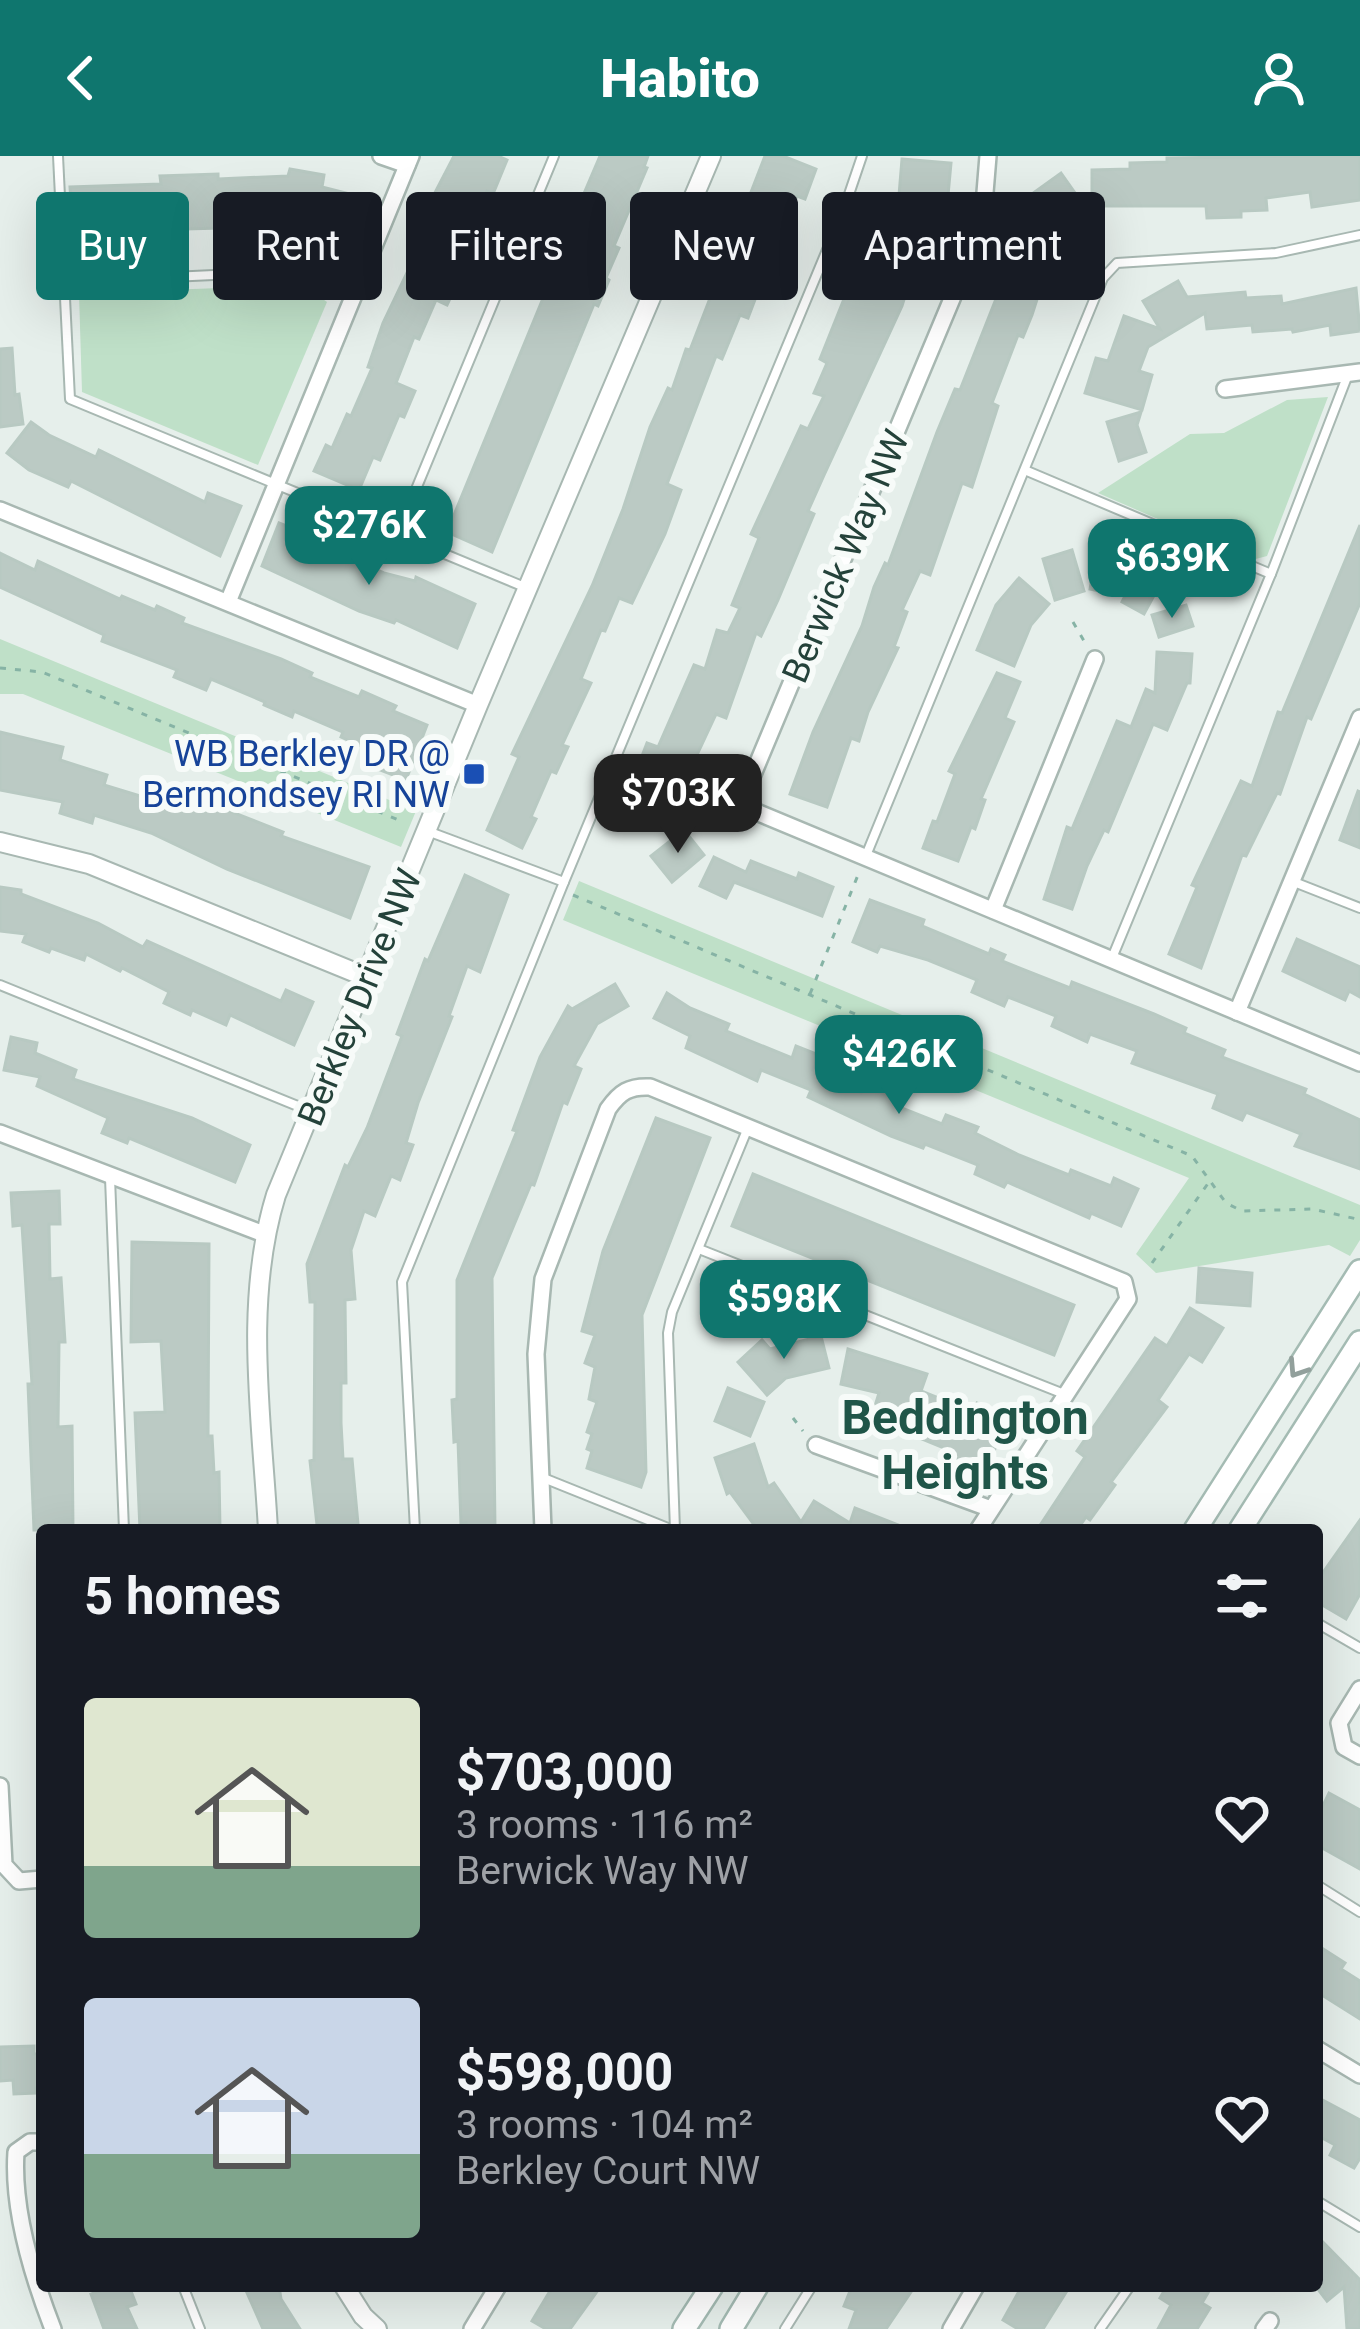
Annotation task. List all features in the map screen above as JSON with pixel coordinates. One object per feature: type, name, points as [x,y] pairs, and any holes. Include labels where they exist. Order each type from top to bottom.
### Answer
[{"type":"main road","points":[[1199,1524],[1360,1270]]},
{"type":"main road","points":[[1244,1524],[1360,1342]]},
{"type":"main road","points":[[684,2329],[708,2292]]},
{"type":"main road","points":[[731,2329],[754,2292]]},
{"type":"street","points":[[381,156],[409,160],[382,225]]},
{"type":"street","name":"Berkley Drive NW","points":[[268,1524],[258,1336],[264,1234],[478,705],[711,156]]},
{"type":"street","name":"Berwick Way NW","points":[[988,156],[983,217],[973,251],[746,791],[754,811],[1360,1063]]},
{"type":"street","points":[[228,602],[351,300]]},
{"type":"street","points":[[1225,389],[1354,372]]},
{"type":"street","points":[[0,510],[478,705]]},
{"type":"street","points":[[993,910],[1096,659]]},
{"type":"street","points":[[1237,1012],[1352,760],[1360,718]]},
{"type":"street","points":[[0,842],[89,864],[366,977]]},
{"type":"street","points":[[543,1524],[536,1354],[543,1279],[608,1109],[620,1093],[635,1086],[650,1087],[1124,1282],[1128,1299],[982,1524]]},
{"type":"street","points":[[0,1133],[264,1234]]},
{"type":"street","points":[[816,1445],[991,1509]]},
{"type":"street","points":[[1360,1689],[1339,1723],[1344,1747],[1360,1756]]},
{"type":"street","points":[[0,1786],[4,1864],[19,1880],[36,1879]]},
{"type":"street","points":[[1323,2053],[1360,2075]]},
{"type":"street","points":[[36,2142],[16,2152],[15,2172],[36,2286]]},
{"type":"street","points":[[38,2292],[53,2329]]},
{"type":"street","points":[[348,2292],[376,2329]]},
{"type":"street","points":[[472,2329],[494,2292]]},
{"type":"street","points":[[951,2329],[973,2292]]},
{"type":"lane","points":[[58,156],[60,192]]},
{"type":"lane","points":[[397,535],[554,156]]},
{"type":"lane","points":[[415,1524],[402,1282],[862,156]]},
{"type":"lane","points":[[864,860],[1103,278],[1117,263],[1276,253],[1360,235]]},
{"type":"lane","points":[[66,300],[70,399],[528,589]]},
{"type":"lane","points":[[1111,959],[1354,372]]},
{"type":"lane","points":[[1027,471],[1271,574]]},
{"type":"lane","points":[[428,831],[562,886]]},
{"type":"lane","points":[[1293,881],[1360,908]]},
{"type":"lane","points":[[0,985],[312,1112]]},
{"type":"lane","points":[[674,1524],[668,1333],[672,1312],[747,1128]]},
{"type":"lane","points":[[110,1178],[124,1524]]},
{"type":"lane","points":[[699,1249],[1065,1394]]},
{"type":"lane","points":[[541,1477],[659,1524]]},
{"type":"lane","points":[[1323,1626],[1360,1648]]},
{"type":"lane","points":[[1323,1889],[1360,1912]]},
{"type":"lane","points":[[1323,2205],[1360,2227]]},
{"type":"lane","points":[[185,2292],[200,2329]]},
{"type":"lane","points":[[785,2329],[808,2292]]},
{"type":"lane","points":[[1100,2329],[1126,2292]]},
{"type":"path","points":[[1072,622],[1096,659]]},
{"type":"path","points":[[0,668],[42,672],[401,821]]},
{"type":"path","points":[[809,995],[864,860]]},
{"type":"path","points":[[562,886],[1192,1156],[1226,1202],[1242,1210],[1312,1209],[1357,1220]]},
{"type":"path","points":[[1152,1263],[1209,1181]]},
{"type":"green space","points":[[213,288],[213,300],[327,302],[258,465],[82,392],[79,300],[189,300],[189,289]]},
{"type":"green space","points":[[1328,397],[1267,556],[1252,560],[1098,493],[1190,434],[1224,433],[1287,400]]},
{"type":"green space","points":[[0,639],[416,811],[401,847],[23,694],[0,694]]},
{"type":"green space","points":[[579,881],[1360,1205],[1360,1240],[1350,1256],[1329,1245],[1156,1273],[1136,1254],[1189,1178],[563,920]]},
{"type":"building","points":[[454,156],[507,160],[494,192],[435,192]]},
{"type":"building","points":[[600,156],[648,156],[637,192],[630,192],[630,208],[614,246],[619,248],[606,278],[606,192],[585,192]]},
{"type":"building","points":[[765,156],[783,156],[816,169],[805,199],[798,192],[751,192]]},
{"type":"building","points":[[1360,156],[1360,200],[1312,207],[1310,192],[1266,198],[1267,210],[1241,211],[1241,217],[1207,218],[1206,206],[1105,206],[1105,192],[1092,192],[1092,170],[1130,169],[1130,163],[1167,162],[1167,158]]},
{"type":"building","points":[[902,159],[951,163],[948,192],[899,192]]},
{"type":"building","points":[[290,169],[324,175],[322,187],[342,192],[213,192],[213,228],[189,229],[189,192],[70,192],[70,187],[161,184],[160,176],[288,176]]},
{"type":"building","points":[[1061,173],[1074,192],[1035,192]]},
{"type":"building","points":[[406,275],[406,300],[436,300],[419,339],[414,337],[396,383],[415,391],[380,460],[373,457],[359,490],[314,471],[326,445],[332,448],[347,414],[351,416],[372,368],[368,367]]},
{"type":"building","points":[[1178,281],[1187,297],[1245,292],[1246,298],[1281,296],[1282,304],[1356,288],[1360,331],[1331,335],[1330,325],[1293,332],[1253,332],[1252,325],[1207,329],[1205,313],[1148,347],[1139,371],[1152,375],[1142,410],[1085,393],[1096,358],[1108,361],[1124,316],[1160,329],[1143,301]]},
{"type":"building","points":[[542,300],[601,300],[598,306],[594,304],[492,552],[447,532]]},
{"type":"building","points":[[709,300],[755,300],[748,318],[740,315],[722,359],[716,356],[667,484],[681,490],[665,534],[632,603],[619,598],[605,631],[601,630],[581,679],[591,683],[562,745],[568,747],[556,773],[551,771],[522,848],[487,830],[519,757],[512,754],[592,586],[650,427],[668,388],[672,390],[686,349],[690,350]]},
{"type":"building","points":[[844,300],[904,300],[808,511],[814,514],[778,600],[761,636],[756,633],[726,718],[716,714],[682,787],[637,769],[647,743],[658,747],[694,665],[705,669],[717,630],[728,633],[740,608],[732,605],[759,538],[751,534],[801,426],[808,429],[824,396],[814,393],[827,363],[820,359]]},
{"type":"building","points":[[996,300],[1037,300],[992,403],[998,406],[972,487],[962,483],[930,575],[920,571],[902,610],[907,612],[894,647],[898,648],[859,741],[851,738],[827,807],[790,794],[874,587],[885,563],[888,565],[955,389],[960,390]]},
{"type":"building","points":[[12,348],[15,395],[19,394],[23,424],[0,427],[0,349]]},
{"type":"building","points":[[1141,412],[1137,425],[1146,452],[1119,461],[1107,422]]},
{"type":"building","points":[[31,422],[96,457],[99,450],[205,502],[208,493],[241,506],[220,556],[71,481],[68,487],[29,470],[7,453]]},
{"type":"building","points":[[279,523],[313,537],[311,544],[348,562],[349,558],[415,581],[416,577],[475,604],[457,648],[396,620],[359,611],[262,566]]},
{"type":"building","points":[[1360,525],[1360,603],[1311,719],[1307,717],[1280,794],[1246,856],[1242,855],[1201,968],[1169,954],[1197,887],[1192,885],[1241,781],[1252,786],[1278,712],[1282,713]]},
{"type":"building","points":[[1072,550],[1084,591],[1055,600],[1043,559]]},
{"type":"building","points":[[1097,550],[1132,556],[1165,575],[1144,614],[1122,602],[1125,596],[1090,589]]},
{"type":"building","points":[[0,553],[35,570],[38,561],[120,599],[155,610],[157,606],[184,618],[182,623],[281,659],[312,673],[310,677],[396,706],[393,711],[427,725],[406,780],[380,770],[385,757],[341,737],[343,732],[294,711],[292,717],[211,679],[206,690],[174,677],[177,670],[102,641],[104,635],[0,587]]},
{"type":"building","points":[[1019,578],[1049,604],[1031,625],[1014,666],[977,650],[996,605]]},
{"type":"building","points":[[1186,605],[1193,626],[1159,637],[1152,615]]},
{"type":"building","points":[[1157,652],[1192,654],[1190,683],[1167,730],[1153,724],[1072,909],[1044,899],[1067,827],[1072,829],[1117,721],[1131,727],[1146,689],[1155,693]]},
{"type":"building","points":[[997,673],[1020,682],[1005,718],[1014,722],[981,799],[985,800],[975,829],[971,827],[958,861],[923,848],[955,774],[949,771]]},
{"type":"building","points":[[0,732],[63,747],[60,760],[107,775],[104,785],[163,803],[165,798],[202,812],[206,802],[283,832],[281,836],[369,867],[350,918],[151,833],[94,815],[92,823],[60,813],[63,802],[0,790]]},
{"type":"building","points":[[1360,792],[1360,848],[1340,840]]},
{"type":"building","points":[[641,798],[684,800],[686,826],[643,829]]},
{"type":"building","points":[[684,830],[704,855],[672,882],[651,856]]},
{"type":"building","points":[[714,857],[746,872],[751,861],[833,887],[822,916],[734,882],[726,898],[700,886]]},
{"type":"building","points":[[465,875],[508,895],[480,972],[467,966],[418,1103],[406,1143],[413,1145],[400,1180],[391,1176],[375,1216],[364,1211],[351,1250],[355,1299],[345,1300],[346,1383],[341,1383],[341,1423],[343,1459],[352,1459],[358,1524],[317,1524],[310,1461],[314,1460],[315,1302],[310,1302],[307,1264],[345,1165],[348,1167],[367,1128],[402,1036],[397,1034],[425,959],[428,961]]},
{"type":"building","points":[[0,887],[21,890],[21,894],[98,923],[143,947],[147,941],[281,1001],[286,990],[313,1002],[294,1045],[230,1015],[226,1025],[192,1010],[190,1015],[164,1003],[169,992],[86,954],[84,960],[51,948],[49,952],[23,942],[26,934],[0,931]]},
{"type":"building","points":[[870,900],[924,920],[922,926],[989,954],[991,949],[1005,955],[1002,961],[1154,1014],[1225,1050],[1222,1057],[1306,1089],[1304,1094],[1360,1120],[1360,1169],[1295,1146],[1301,1134],[1246,1112],[1242,1120],[1213,1108],[1218,1094],[1132,1063],[1137,1051],[1090,1034],[1087,1042],[1052,1026],[1056,1016],[1008,997],[1004,1006],[972,992],[977,980],[928,960],[880,946],[877,952],[853,942]]},
{"type":"building","points":[[1297,939],[1360,967],[1360,997],[1349,991],[1345,1000],[1283,971]]},
{"type":"building","points":[[615,984],[628,1006],[597,1024],[574,1066],[581,1069],[567,1104],[563,1102],[534,1185],[492,1278],[495,1524],[461,1524],[452,1400],[457,1399],[457,1280],[517,1131],[513,1130],[540,1057],[568,1006],[572,1009]]},
{"type":"building","points":[[667,993],[729,1024],[726,1031],[792,1058],[796,1046],[819,1055],[813,1070],[861,1093],[864,1085],[897,1100],[894,1105],[942,1124],[946,1115],[978,1127],[975,1133],[1069,1175],[1071,1170],[1111,1186],[1114,1178],[1138,1189],[1121,1226],[1091,1213],[1089,1218],[1007,1182],[1004,1187],[975,1174],[978,1165],[891,1136],[808,1097],[811,1090],[761,1070],[757,1081],[686,1048],[690,1036],[654,1018]]},
{"type":"building","points":[[11,1037],[37,1043],[35,1053],[76,1070],[73,1079],[192,1118],[250,1145],[235,1182],[129,1138],[127,1143],[102,1133],[108,1118],[37,1086],[40,1077],[4,1070]]},
{"type":"building","points":[[656,1118],[710,1138],[642,1315],[646,1472],[641,1487],[587,1468],[592,1434],[587,1432],[597,1402],[589,1399],[595,1367],[585,1363],[595,1335],[582,1331],[603,1251]]},
{"type":"building","points":[[753,1174],[1074,1305],[1054,1355],[732,1226]]},
{"type":"building","points":[[59,1191],[60,1224],[49,1224],[50,1279],[61,1278],[65,1342],[59,1342],[58,1427],[72,1426],[73,1524],[36,1524],[36,1530],[22,1225],[13,1226],[11,1193]]},
{"type":"building","points":[[132,1242],[209,1244],[208,1436],[212,1436],[214,1473],[219,1472],[220,1524],[140,1524],[135,1413],[165,1412],[161,1341],[131,1342]]},
{"type":"building","points":[[1199,1268],[1252,1273],[1250,1306],[1197,1302]]},
{"type":"building","points":[[1190,1308],[1223,1328],[1202,1362],[1189,1354],[1158,1400],[1167,1407],[1111,1482],[1115,1485],[1090,1520],[1041,1524],[1085,1457],[1077,1451],[1155,1338],[1167,1346]]},
{"type":"building","points":[[821,1336],[829,1368],[786,1378],[767,1395],[738,1362],[762,1340],[770,1349]]},
{"type":"building","points":[[848,1349],[927,1374],[921,1391],[973,1412],[977,1403],[1009,1418],[984,1473],[952,1458],[954,1452],[912,1435],[917,1422],[875,1406],[879,1393],[841,1384]]},
{"type":"building","points":[[728,1388],[764,1402],[750,1436],[715,1421]]},
{"type":"building","points":[[754,1444],[768,1487],[774,1483],[801,1522],[814,1501],[850,1523],[855,1508],[896,1524],[754,1524],[727,1494],[715,1458]]},
{"type":"building","points":[[1360,1520],[1360,1594],[1346,1619],[1323,1606],[1323,1572]]},
{"type":"building","points":[[1329,1793],[1360,1810],[1360,1869],[1323,1848],[1323,1806]]},
{"type":"building","points":[[1323,1949],[1345,1963],[1341,1969],[1360,1981],[1360,2019],[1323,1996]]},
{"type":"building","points":[[34,2046],[36,2093],[14,2094],[13,2080],[0,2081],[0,2047]]},
{"type":"building","points":[[1323,2100],[1360,2120],[1360,2158],[1354,2168],[1330,2155],[1335,2145],[1323,2138]]},
{"type":"building","points":[[1323,2242],[1360,2280],[1360,2329],[1347,2329],[1344,2287],[1327,2301],[1320,2292]]},
{"type":"building","points":[[131,2292],[136,2304],[127,2307],[137,2329],[104,2329],[91,2294]]},
{"type":"building","points":[[247,2292],[280,2292],[300,2329],[263,2329]]},
{"type":"building","points":[[549,2292],[597,2292],[570,2329],[546,2329],[532,2321]]},
{"type":"building","points":[[850,2292],[911,2292],[886,2329],[849,2329],[856,2310],[844,2306]]},
{"type":"building","points":[[1019,2292],[1066,2292],[1043,2329],[1018,2329],[1003,2320]]},
{"type":"building","points":[[1164,2292],[1208,2292],[1202,2303],[1210,2308],[1197,2329],[1158,2329],[1171,2305],[1160,2298]]},
{"type":"place","name":"WB Berkley DR @ Bermondsey RI NW","points":[[474,774]]},
{"type":"district","name":"Beddington Heights","points":[[965,1444]]}]
